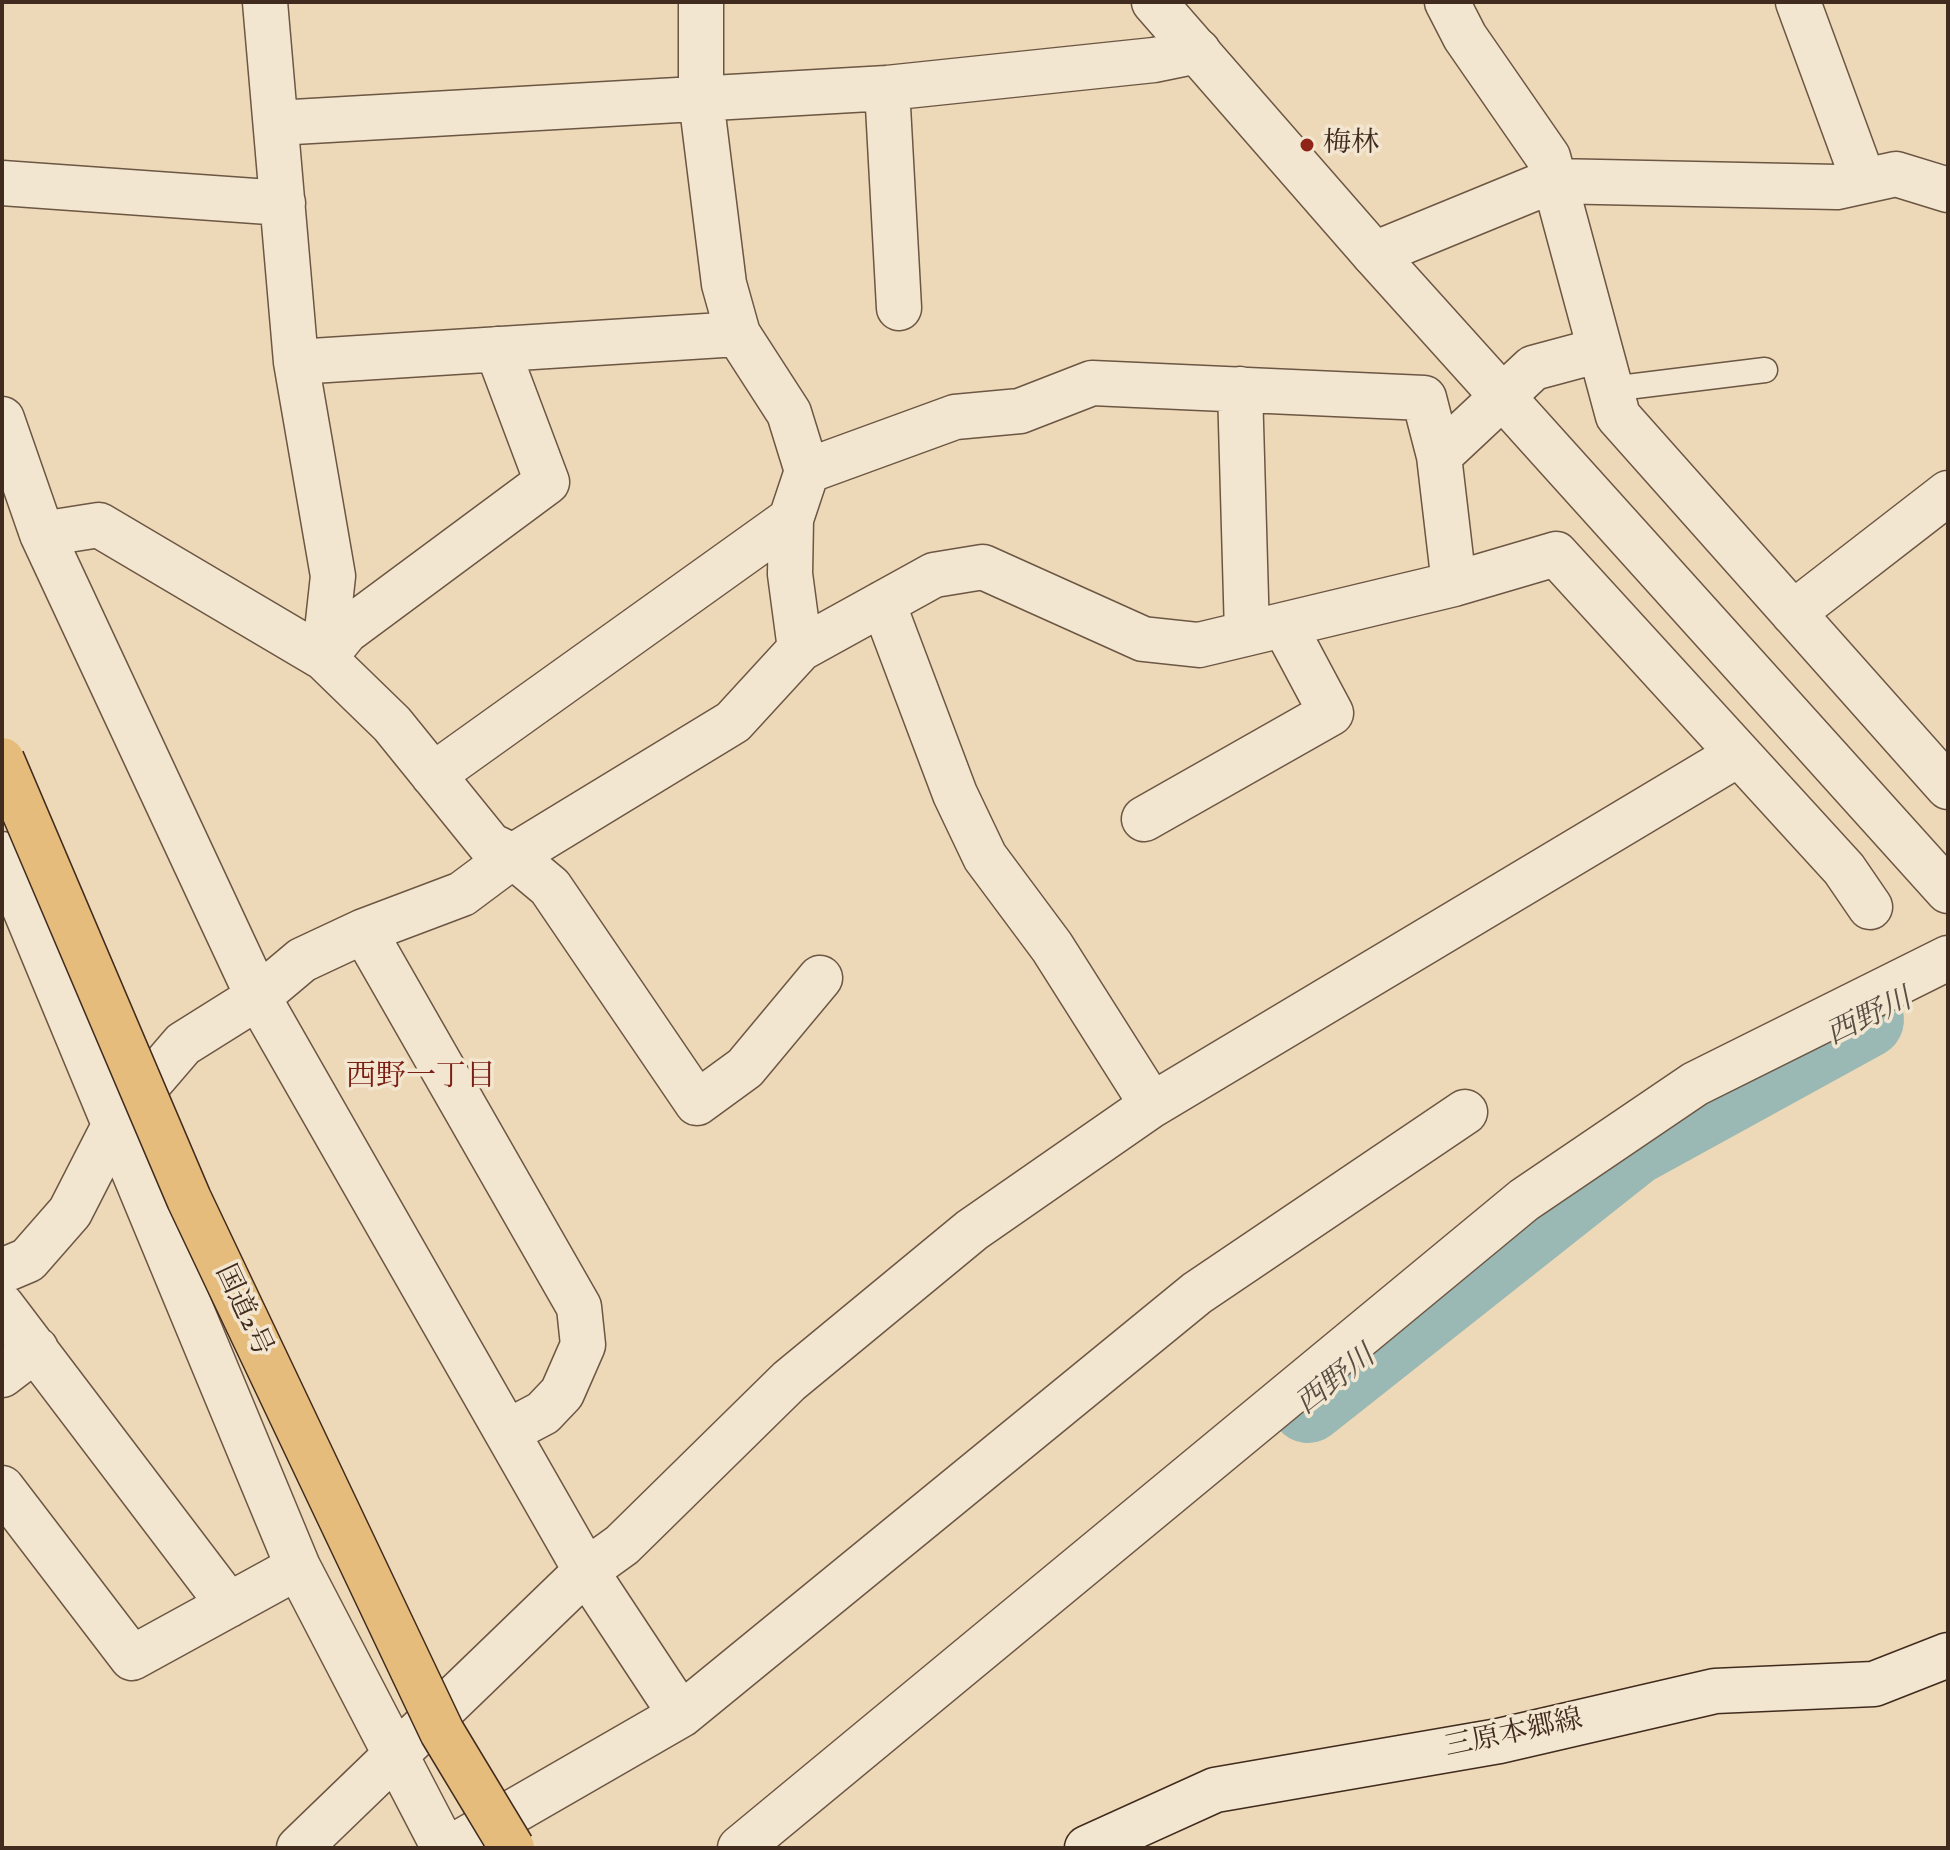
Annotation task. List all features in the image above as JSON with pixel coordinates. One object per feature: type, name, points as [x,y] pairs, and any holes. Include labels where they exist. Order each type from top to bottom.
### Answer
[{"type":"highway","name":"国道2号","points":[[2,760],[189,1199],[442,1732],[512,1848]]},
{"type":"street","points":[[265,2],[296,362],[333,576],[333,638]]},
{"type":"street","points":[[701,2],[701,99],[724,284],[738,334],[789,413],[807,471],[791,519],[790,574],[800,649]]},
{"type":"street","points":[[1154,2],[1374,254],[1948,891]]},
{"type":"street","points":[[1447,2],[1465,37],[1548,157],[1552,181],[1618,416],[1948,787]]},
{"type":"street","points":[[1798,2],[1863,179]]},
{"type":"street","points":[[276,123],[887,88],[1154,60],[1198,51]]},
{"type":"street","points":[[887,88],[899,308]]},
{"type":"street","points":[[1374,254],[1552,181],[1837,187],[1896,174],[1948,190]]},
{"type":"street","points":[[2,183],[283,203]]},
{"type":"street","points":[[296,362],[738,334]]},
{"type":"street","points":[[333,638],[547,482],[497,349]]},
{"type":"street","points":[[1439,456],[1533,368],[1605,370]]},
{"type":"street","points":[[807,471],[955,417],[1020,411],[1092,383],[1424,398],[1439,456],[1454,584]]},
{"type":"street","points":[[1144,819],[1331,713],[1265,629],[1240,389]]},
{"type":"street","points":[[2,419],[42,534],[258,997],[586,1571],[681,1715]]},
{"type":"street","points":[[1793,613],[1948,493]]},
{"type":"street","points":[[433,775],[791,519]]},
{"type":"street","points":[[42,534],[99,525],[333,638],[392,724],[490,845],[513,856],[550,887],[697,1103],[745,1068],[820,978]]},
{"type":"street","points":[[2,1271],[28,1260],[70,1212],[116,1122],[183,1044],[258,997],[302,960],[364,931],[462,894],[513,856],[733,722],[800,649],[934,575],[983,567],[1143,639],[1199,645],[1454,584],[1556,554],[1844,869],[1870,907]]},
{"type":"street","points":[[883,603],[955,794],[985,857],[1052,947],[1152,1105]]},
{"type":"street","points":[[299,1848],[586,1571],[622,1545],[789,1381],[972,1230],[1152,1105],[1737,755]]},
{"type":"street","points":[[2,854],[116,1122],[298,1567],[393,1756],[444,1848]]},
{"type":"street","points":[[364,931],[579,1307],[583,1345],[562,1393],[543,1413],[507,1432]]},
{"type":"street","points":[[740,1848],[1524,1200],[1695,1084],[1948,958]]},
{"type":"street","points":[[450,1848],[681,1715],[1197,1293],[1465,1112]]},
{"type":"street","points":[[2,1306],[19,1362],[229,1605]]},
{"type":"street","points":[[2,1488],[132,1658],[298,1567]]},
{"type":"street","name":"三原本郷線","points":[[1087,1848],[1215,1790],[1499,1741],[1715,1691],[1874,1684],[1948,1655]]},
{"type":"lane","points":[[1605,370],[1765,370]]},
{"type":"waterway","name":"西野川","points":[[1308,1405],[1633,1148],[1866,1020]]},
{"type":"place","name":"梅林","points":[[1307,145]]},
{"type":"district","name":"西野一丁目","points":[[421,1079]]}]
